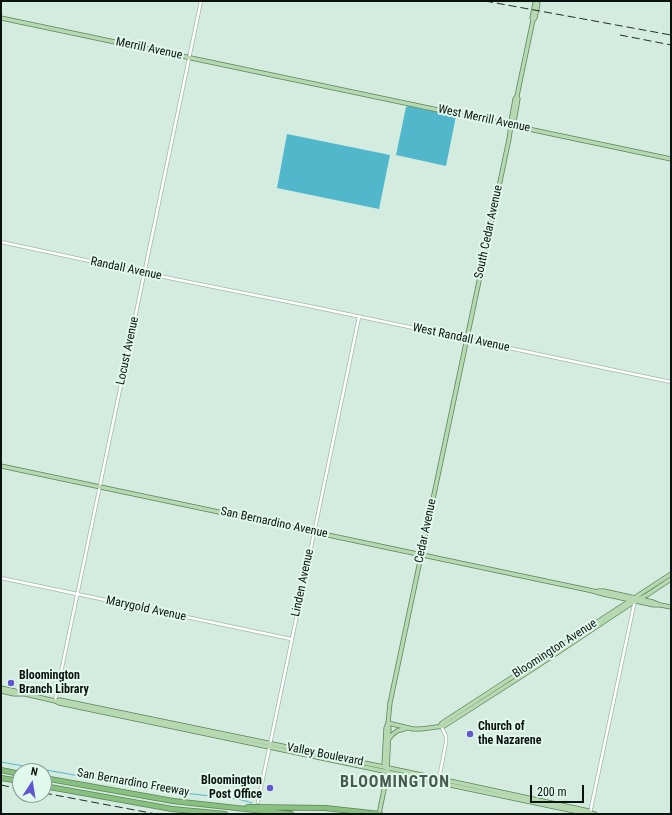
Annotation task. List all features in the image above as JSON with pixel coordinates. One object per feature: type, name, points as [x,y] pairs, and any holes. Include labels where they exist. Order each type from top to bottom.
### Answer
[{"type":"highway","points":[[1,770],[12,772]]},
{"type":"highway","points":[[1,778],[12,780]]},
{"type":"highway","name":"San Bernardino Freeway","points":[[52,779],[173,801],[291,814]]},
{"type":"highway","name":"San Bernardino Freeway","points":[[52,787],[172,809],[225,814]]},
{"type":"highway","points":[[232,807],[251,806],[325,808],[380,814]]},
{"type":"highway","points":[[172,809],[203,814]]},
{"type":"main road","name":"South Cedar Avenue","points":[[466,339],[511,125],[515,99],[517,96],[533,20],[536,14],[538,4],[537,1]]},
{"type":"main road","name":"Merrill Avenue","points":[[1,18],[297,80]]},
{"type":"main road","name":"West Merrill Avenue","points":[[297,80],[671,159]]},
{"type":"main road","name":"Cedar Avenue","points":[[387,770],[384,764],[386,728],[391,698],[466,339]]},
{"type":"main road","name":"San Bernardino Avenue","points":[[1,466],[593,591]]},
{"type":"main road","name":"Bloomington Avenue","points":[[551,654],[578,638],[671,574]]},
{"type":"main road","points":[[593,591],[604,591],[633,600],[647,595],[671,579]]},
{"type":"main road","points":[[593,591],[654,605],[660,605]]},
{"type":"main road","points":[[647,595],[648,601]]},
{"type":"main road","points":[[622,598],[623,605]]},
{"type":"main road","points":[[639,599],[671,607]]},
{"type":"main road","name":"Bloomington Avenue","points":[[388,723],[417,729],[444,726],[587,628],[633,600]]},
{"type":"main road","points":[[578,638],[587,631],[587,628]]},
{"type":"main road","name":"Valley Boulevard","points":[[1,688],[15,690],[19,693],[55,701],[60,700],[589,814]]},
{"type":"main road","name":"Valley Boulevard","points":[[1,691],[14,694],[19,693]]},
{"type":"main road","name":"Cedar Avenue","points":[[380,814],[387,770],[389,740],[388,723]]},
{"type":"main road","points":[[389,740],[397,731],[409,728]]},
{"type":"main road","name":"Valley Boulevard","points":[[387,770],[439,779],[589,811],[589,814]]},
{"type":"main road","points":[[589,814],[595,814]]},
{"type":"street","name":"Locust Avenue","points":[[55,701],[201,1]]},
{"type":"street","name":"Randall Avenue","points":[[1,242],[252,294]]},
{"type":"street","name":"West Randall Avenue","points":[[252,294],[671,382]]},
{"type":"street","name":"Linden Avenue","points":[[258,802],[359,317]]},
{"type":"street","name":"Marygold Avenue","points":[[1,578],[291,639]]},
{"type":"street","points":[[589,814],[615,696],[633,600]]},
{"type":"street","points":[[439,779],[446,742],[446,736],[440,726]]},
{"type":"water","points":[[408,106],[456,116],[446,166],[396,155],[406,107]]},
{"type":"water","points":[[287,134],[390,155],[379,209],[277,188]]},
{"type":"waterway","points":[[1,762],[136,786],[230,798],[252,803]]},
{"type":"railway","points":[[485,1],[671,35]]},
{"type":"railway","points":[[620,35],[671,45]]},
{"type":"railway","points":[[1,785],[12,787]]},
{"type":"railway","points":[[52,794],[156,814]]},
{"type":"place","name":"Bloomington Branch Library","points":[[11,683]]},
{"type":"place","name":"Church of the Nazarene","points":[[470,734]]},
{"type":"place","name":"Bloomington Post Office","points":[[270,788]]},
{"type":"district","name":"BLOOMINGTON","points":[[395,783]]}]
